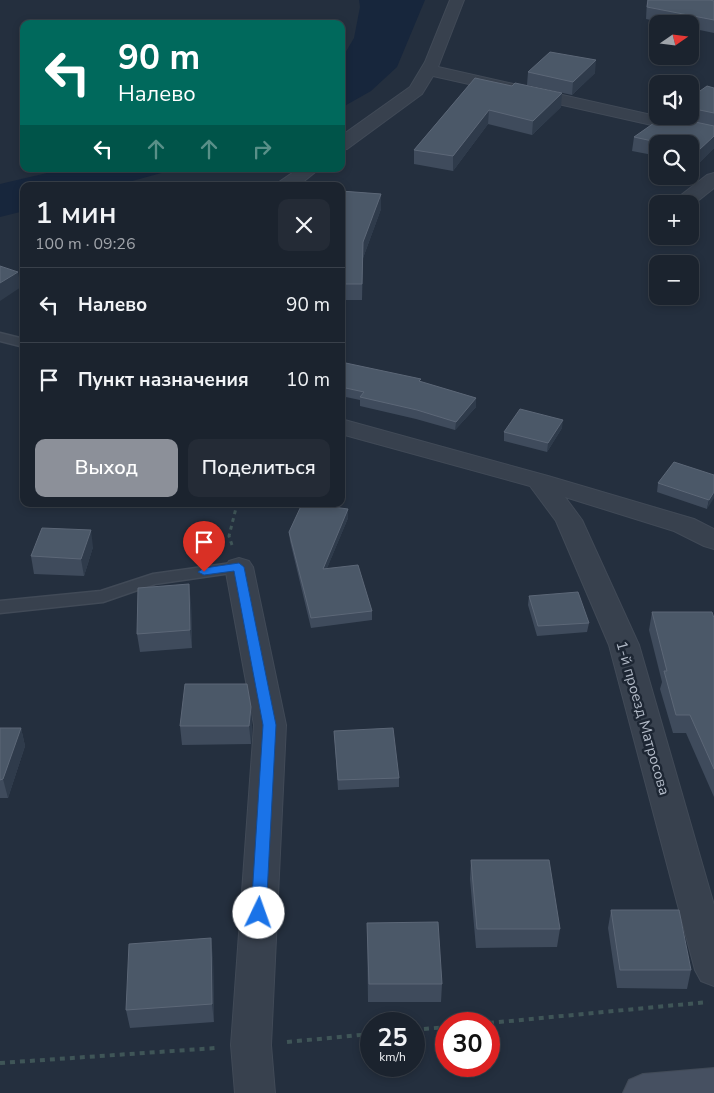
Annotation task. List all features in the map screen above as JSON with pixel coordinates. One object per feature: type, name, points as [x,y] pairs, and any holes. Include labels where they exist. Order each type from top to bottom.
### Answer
[{"type":"main road","points":[[643,1093],[714,1087]]},
{"type":"street","points":[[345,142],[416,90],[428,70],[457,0]]},
{"type":"street","points":[[428,70],[714,134]]},
{"type":"street","points":[[292,182],[306,172]]},
{"type":"street","points":[[693,195],[714,179]]},
{"type":"street","points":[[345,427],[539,481],[684,525],[714,540]]},
{"type":"street","name":"1-й проезд Матросова","points":[[539,481],[569,520],[624,645],[714,970]]},
{"type":"street","points":[[239,567],[270,725],[251,1045],[254,1093]]},
{"type":"lane","points":[[0,337],[20,342]]},
{"type":"lane","points":[[0,607],[103,596],[153,579],[239,567]]},
{"type":"path","points":[[236,507],[229,536],[239,567]]},
{"type":"path","points":[[500,1022],[714,1002]]},
{"type":"path","points":[[0,1063],[251,1045],[360,1035]]},
{"type":"water","points":[[359,0],[425,0],[397,67],[371,91],[345,106],[345,53],[354,38],[360,7]]},
{"type":"water","points":[[51,172],[165,172],[129,182],[20,182],[20,212],[0,217],[0,184]]},
{"type":"building","points":[[648,0],[710,0],[714,1],[714,20],[699,17],[699,15],[688,15],[647,7]]},
{"type":"building","points":[[550,52],[596,60],[573,82],[528,72]]},
{"type":"building","points":[[475,78],[512,86],[515,83],[562,93],[533,121],[489,110],[453,156],[414,150]]},
{"type":"building","points":[[707,86],[714,88],[714,113],[699,110],[699,92]]},
{"type":"building","points":[[699,123],[714,126],[714,136],[699,150],[699,135],[649,135],[649,140],[634,137],[651,125],[699,125]]},
{"type":"building","points":[[345,191],[381,194],[363,242],[362,284],[345,284]]},
{"type":"building","points":[[0,266],[18,272],[0,283]]},
{"type":"building","points":[[345,363],[421,379],[419,381],[476,398],[456,422],[417,410],[360,397],[364,392],[345,388]]},
{"type":"building","points":[[520,409],[563,420],[548,443],[504,432]]},
{"type":"building","points":[[674,462],[714,475],[714,492],[709,500],[658,483]]},
{"type":"building","points":[[301,507],[348,509],[323,569],[358,565],[372,611],[311,618],[289,532]]},
{"type":"building","points":[[42,528],[91,530],[81,559],[31,556]]},
{"type":"building","points":[[189,584],[190,630],[137,634],[138,588]]},
{"type":"building","points":[[578,592],[589,623],[538,626],[529,596]]},
{"type":"building","points":[[652,612],[712,612],[714,618],[714,769],[690,715],[676,715],[664,671],[667,671]]},
{"type":"building","points":[[185,684],[247,684],[251,707],[249,726],[180,726]]},
{"type":"building","points":[[0,728],[21,728],[3,779],[0,780]]},
{"type":"building","points":[[393,728],[399,778],[338,780],[334,731]]},
{"type":"building","points":[[471,860],[549,860],[560,929],[477,929]]},
{"type":"building","points":[[611,910],[679,910],[691,970],[620,970]]},
{"type":"building","points":[[438,922],[442,984],[369,984],[367,923]]},
{"type":"building","points":[[211,938],[212,1004],[126,1010],[129,944]]},
{"type":"route","points":[[204,572],[239,567],[270,725],[259,913]]}]
